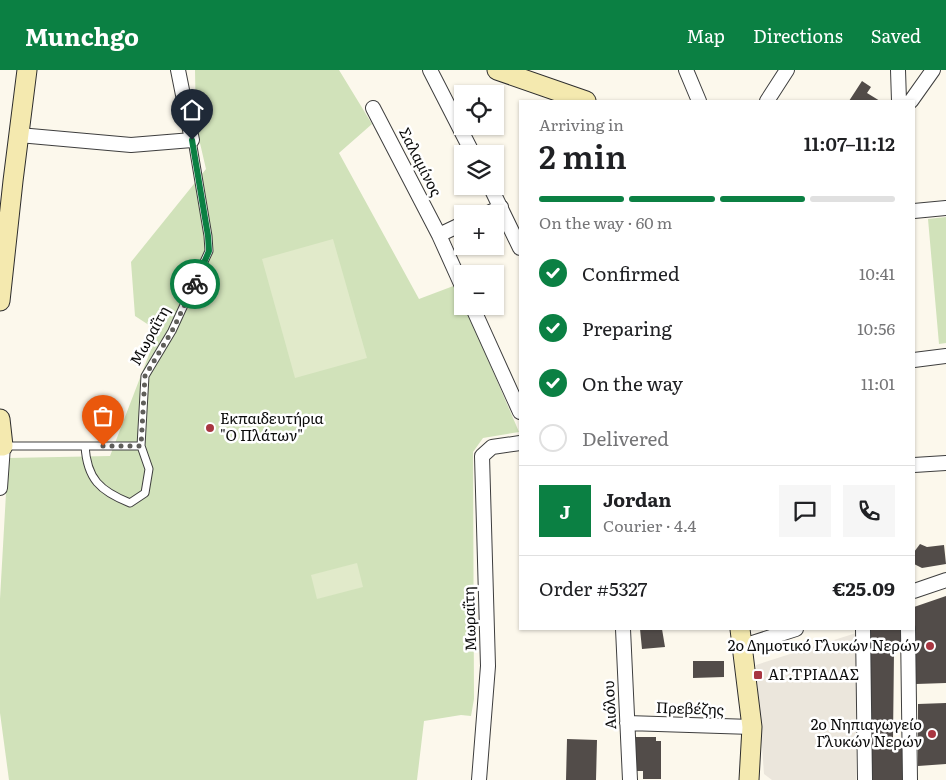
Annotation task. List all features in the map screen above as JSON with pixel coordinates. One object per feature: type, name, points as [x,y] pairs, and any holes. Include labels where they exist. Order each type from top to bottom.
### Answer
[{"type":"street","points":[[0,301],[6,181],[19,135],[27,70]]},
{"type":"street","name":"Μωραΐτη","points":[[178,70],[192,140]]},
{"type":"street","points":[[430,70],[468,145]]},
{"type":"street","points":[[497,70],[583,100]]},
{"type":"street","points":[[686,70],[699,100]]},
{"type":"street","points":[[767,100],[787,70]]},
{"type":"street","points":[[898,70],[899,100]]},
{"type":"street","points":[[912,100],[933,70]]},
{"type":"street","name":"Σαλαμίνος","points":[[373,108],[439,235],[454,268]]},
{"type":"street","points":[[19,135],[131,145],[192,140]]},
{"type":"street","points":[[915,211],[946,208]]},
{"type":"street","points":[[504,213],[519,246]]},
{"type":"street","points":[[439,235],[454,228]]},
{"type":"street","points":[[476,315],[519,410]]},
{"type":"street","points":[[915,360],[946,356]]},
{"type":"street","points":[[0,419],[2,446],[0,488]]},
{"type":"street","name":"Μωραΐτη","points":[[480,780],[488,666],[482,456],[492,447],[519,443]]},
{"type":"street","points":[[915,465],[946,463]]},
{"type":"street","points":[[915,591],[946,580]]},
{"type":"street","name":"Αιόλου","points":[[623,630],[630,780]]},
{"type":"street","points":[[749,780],[752,727],[741,638],[790,630]]},
{"type":"street","points":[[863,630],[865,780]]},
{"type":"street","points":[[908,630],[910,780]]},
{"type":"street","name":"Πρεβέζης","points":[[627,723],[752,727]]},
{"type":"lane","name":"Μωραΐτη","points":[[141,446],[145,376],[172,331],[209,251],[192,140]]},
{"type":"lane","points":[[2,446],[85,446],[141,446],[149,469],[146,493],[130,503],[110,495],[95,481],[86,464],[85,446]]},
{"type":"green space","points":[[195,70],[339,70],[372,124],[339,153],[419,299],[454,286],[454,315],[469,315],[519,432],[483,438],[473,452],[474,699],[471,716],[461,715],[424,721],[417,780],[9,780],[0,713],[0,599],[8,458],[110,456],[158,331],[135,316],[131,262],[206,169],[196,126]]},
{"type":"green space","points":[[946,217],[946,343],[939,344],[928,219]]},
{"type":"green space","points":[[333,239],[367,358],[295,378],[262,259]]},
{"type":"green space","points":[[357,563],[363,587],[317,599],[311,575]]},
{"type":"shaded area","points":[[856,633],[856,780],[772,780],[764,774],[756,665]]},
{"type":"building","points":[[862,81],[871,87],[867,93],[878,100],[850,100]]},
{"type":"building","points":[[920,544],[927,547],[944,545],[946,564],[922,568],[915,564],[915,551]]},
{"type":"building","name":"2ο Δημοτικό Γλυκών Νερών","points":[[946,596],[946,683],[916,684],[915,607]]},
{"type":"building","points":[[640,630],[662,630],[665,647],[642,649]]},
{"type":"building","points":[[871,630],[902,630],[901,652],[894,652],[893,738],[904,738],[904,780],[870,780]]},
{"type":"building","points":[[693,661],[724,661],[724,677],[693,678]]},
{"type":"building","name":"2ο Νηπιαγωγείο Γλυκών Νερών","points":[[946,703],[946,764],[918,766],[918,704]]},
{"type":"building","points":[[635,737],[656,737],[656,741],[661,741],[661,779],[643,779],[643,771],[636,771]]},
{"type":"building","points":[[567,739],[597,740],[596,780],[566,780]]},
{"type":"way so far","points":[[103,446],[141,446],[145,376],[172,331],[195,284]]},
{"type":"place","name":"Εκπαιδευτήρια \"Ο Πλάτων\"","points":[[210,428]]},
{"type":"place","name":"2ο Δημοτικό Γλυκών Νερών","points":[[930,646]]},
{"type":"place","name":"ΑΓ.ΤΡΙΑΔΑΣ","points":[[758,675]]},
{"type":"place","name":"2ο Νηπιαγωγείο Γλυκών Νερών","points":[[932,734]]},
{"type":"route","points":[[192,140],[209,251],[195,284]]}]
